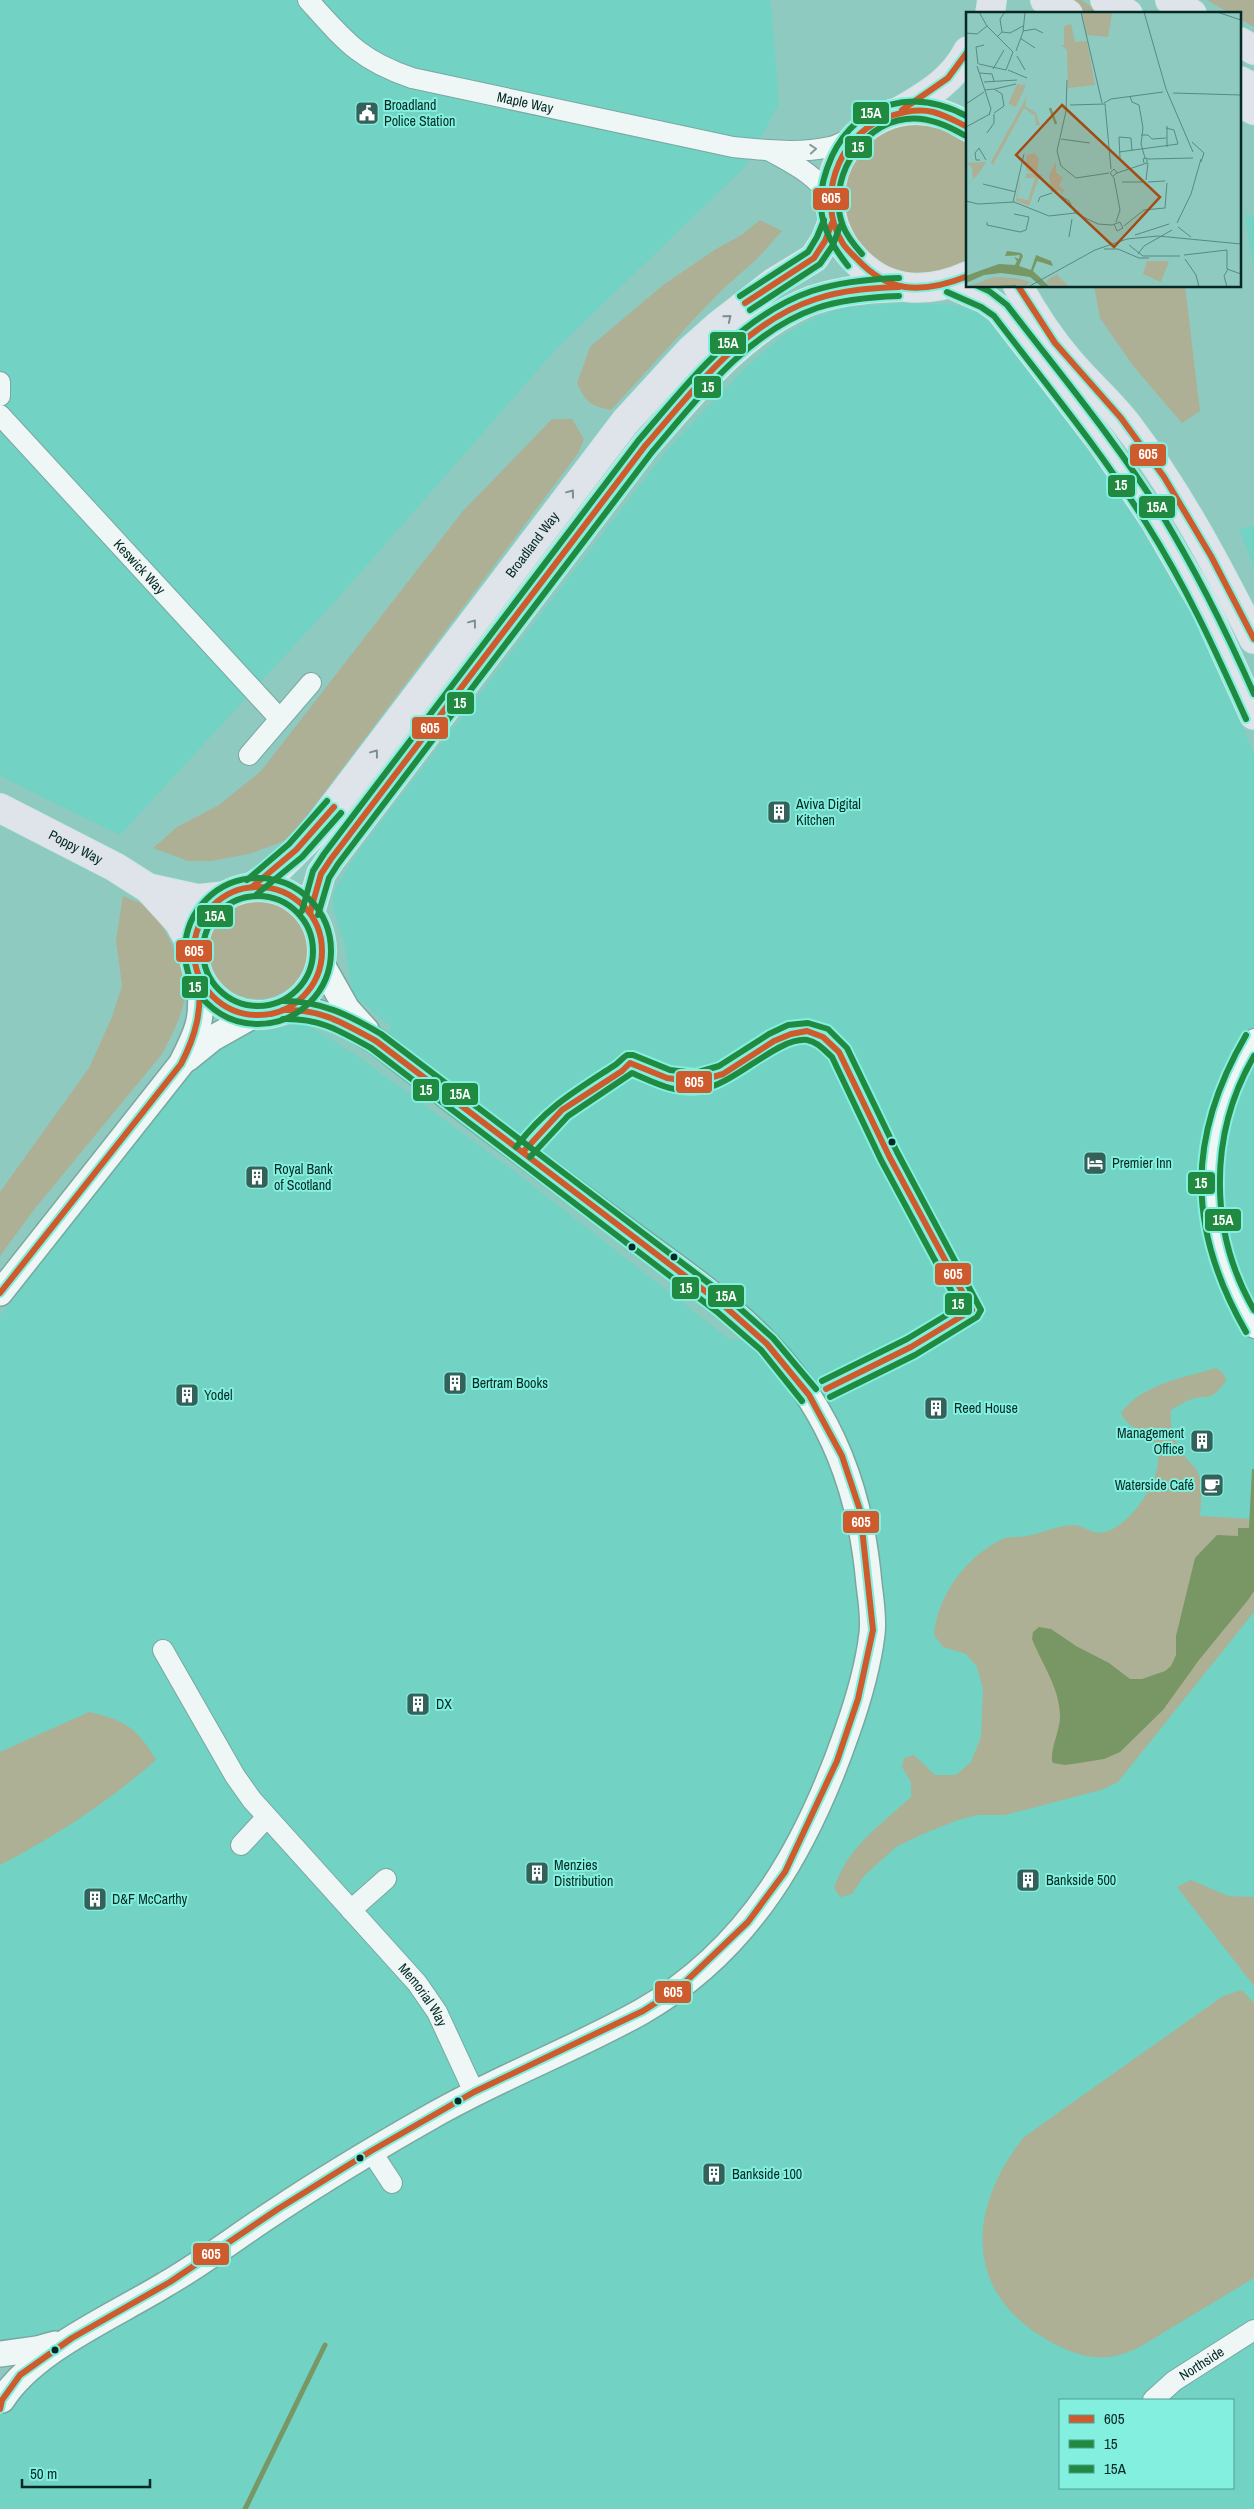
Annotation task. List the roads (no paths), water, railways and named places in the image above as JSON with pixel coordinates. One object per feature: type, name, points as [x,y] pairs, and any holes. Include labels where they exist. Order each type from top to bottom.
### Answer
[{"type":"highway","points":[[1045,0],[1065,12]]},
{"type":"highway","points":[[1105,0],[1125,12]]},
{"type":"highway","points":[[1170,0],[1189,12]]},
{"type":"highway","points":[[1242,43],[1254,50]]},
{"type":"highway","points":[[855,136],[879,119],[902,110],[936,91],[956,69],[966,54]]},
{"type":"highway","points":[[1242,82],[1254,88]]},
{"type":"highway","points":[[1242,104],[1254,110]]},
{"type":"highway","points":[[902,110],[948,117],[966,126]]},
{"type":"highway","name":"Broadland Way","points":[[252,887],[278,869],[318,828],[625,422],[684,357],[719,325],[773,283],[814,258],[826,241],[831,210],[833,174],[842,154],[855,136]]},
{"type":"highway","points":[[831,210],[843,246],[858,263],[876,277],[899,287]]},
{"type":"highway","points":[[310,913],[321,874],[331,859],[628,469],[687,399],[752,336],[790,310],[837,293],[899,287],[927,287],[959,280]]},
{"type":"highway","points":[[970,288],[1000,310],[1101,442],[1178,559],[1205,607],[1254,715]]},
{"type":"highway","points":[[1019,288],[1041,325],[1054,342],[1127,425]]},
{"type":"highway","points":[[1037,288],[1062,331],[1098,376],[1127,425],[1177,498],[1217,565],[1254,639]]},
{"type":"highway","name":"Poppy Way","points":[[0,808],[115,867],[148,888],[179,922],[194,949]]},
{"type":"highway","points":[[252,887],[269,888],[286,893],[310,913],[320,937],[321,963],[316,980],[309,991],[296,1003],[268,1015],[254,1015],[234,1011],[219,1002],[208,992],[199,978],[195,965],[196,933],[204,915],[226,896],[252,887]]},
{"type":"highway","name":"Poppy Way","points":[[148,888],[198,900],[226,896]]},
{"type":"street","name":"Maple Way","points":[[308,0],[351,46],[385,69],[412,78],[702,141],[768,150],[832,147],[855,136]]},
{"type":"street","name":"Maple Way","points":[[768,150],[811,175],[822,184],[831,210]]},
{"type":"street","points":[[0,382],[0,396]]},
{"type":"street","name":"Keswick Way","points":[[0,415],[279,718]]},
{"type":"street","points":[[249,755],[310,682]]},
{"type":"street","points":[[321,963],[347,1009],[376,1041]]},
{"type":"street","points":[[181,1064],[201,1021],[202,1003],[199,978]]},
{"type":"street","points":[[1,2398],[20,2375],[72,2338],[170,2282],[278,2209],[371,2151],[474,2092],[643,2011],[678,1988],[728,1944],[765,1901],[785,1872],[808,1827],[837,1761],[858,1699],[873,1630],[860,1510],[842,1456],[809,1396],[767,1344],[738,1317],[678,1269],[376,1041],[321,1013],[310,1010],[283,1010]]},
{"type":"street","points":[[0,1293],[181,1064],[213,1038],[254,1015]]},
{"type":"street","points":[[1254,1039],[1236,1068],[1220,1108],[1212,1145],[1209,1186],[1215,1236],[1229,1282],[1254,1328]]},
{"type":"street","name":"Memorial Way","points":[[163,1650],[235,1776],[266,1818],[418,1983],[437,2012],[474,2092]]},
{"type":"street","points":[[241,1845],[266,1818]]},
{"type":"street","points":[[351,1910],[386,1879]]},
{"type":"street","points":[[371,2151],[392,2183]]},
{"type":"street","name":"Northside","points":[[1154,2399],[1174,2382],[1254,2330]]},
{"type":"street","points":[[0,2354],[37,2349],[72,2338]]},
{"type":"waterway","points":[[245,2509],[325,2345]]},
{"type":"place","name":"Broadland Police Station","points":[[367,113]]},
{"type":"place","name":"Aviva Digital Kitchen","points":[[779,812]]},
{"type":"place","name":"Premier Inn","points":[[1095,1163]]},
{"type":"place","name":"Royal Bank of Scotland","points":[[257,1177]]},
{"type":"place","name":"Bertram Books","points":[[455,1383]]},
{"type":"place","name":"Yodel","points":[[187,1395]]},
{"type":"place","name":"Reed House","points":[[936,1408]]},
{"type":"place","name":"Management Office","points":[[1202,1441]]},
{"type":"place","name":"Waterside Café","points":[[1212,1485]]},
{"type":"place","name":"DX","points":[[418,1704]]},
{"type":"place","name":"Menzies Distribution","points":[[537,1873]]},
{"type":"place","name":"Bankside 500","points":[[1028,1880]]},
{"type":"place","name":"D&F McCarthy","points":[[95,1899]]},
{"type":"place","name":"Bankside 100","points":[[714,2174]]}]
